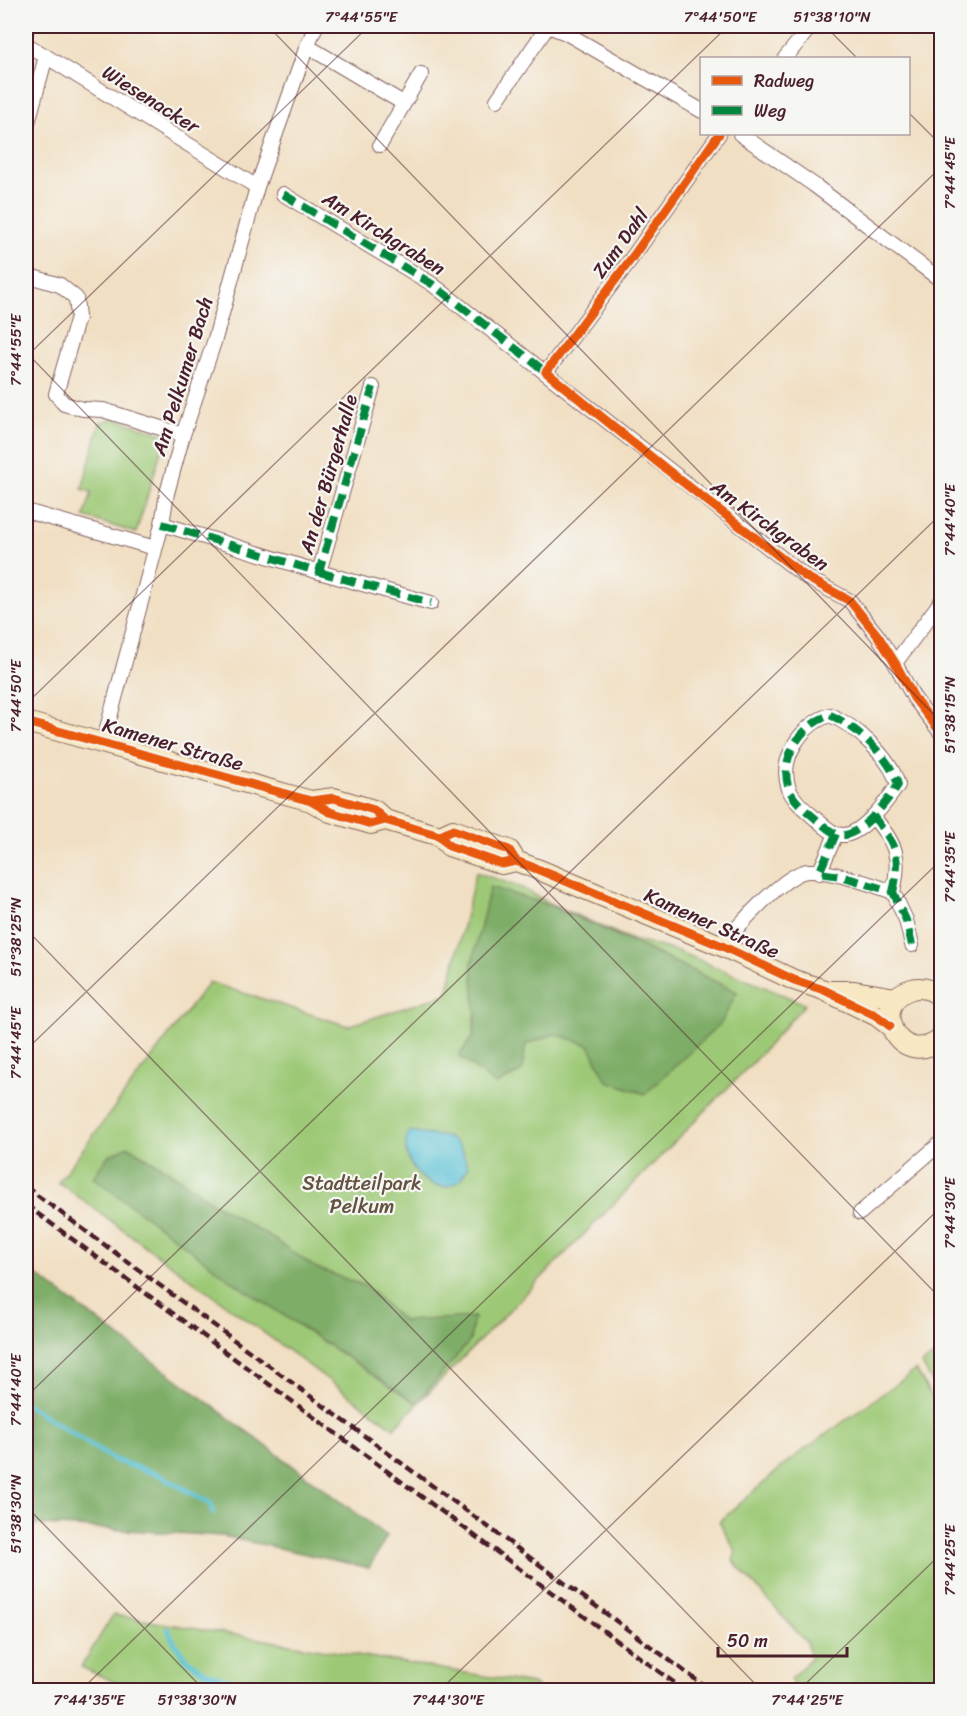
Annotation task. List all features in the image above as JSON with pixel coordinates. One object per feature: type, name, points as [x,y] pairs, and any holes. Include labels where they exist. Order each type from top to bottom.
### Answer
[{"type":"main road","name":"Kamener Straße","points":[[26,722],[311,801],[330,812],[371,824],[385,820],[440,836],[449,846],[502,864],[516,861],[723,946],[794,980],[824,990],[877,1016],[890,1026],[900,1041],[908,1046],[917,1048],[939,1043]]},
{"type":"main road","points":[[890,1026],[891,1007],[896,998],[914,988],[937,988]]},
{"type":"main road","name":"Kamener Straße","points":[[824,990],[854,991],[896,998]]},
{"type":"street","points":[[26,33],[27,26]]},
{"type":"street","name":"Am Pelkumer Bach","points":[[103,743],[162,524],[167,493],[183,435],[215,339],[257,187],[316,26]]},
{"type":"street","points":[[497,100],[548,26],[566,33],[700,110]]},
{"type":"street","points":[[786,57],[811,26]]},
{"type":"street","name":"Wiesenacker","points":[[26,44],[257,187]]},
{"type":"street","points":[[307,46],[403,103]]},
{"type":"street","points":[[26,130],[45,56]]},
{"type":"street","points":[[380,145],[421,74]]},
{"type":"street","name":"Zum Dahl","points":[[546,372],[634,255],[718,135]]},
{"type":"street","points":[[741,135],[814,185],[942,281]]},
{"type":"street","name":"Am Kirchgraben","points":[[283,194],[432,284],[806,577],[850,601],[895,663],[914,698],[942,734]]},
{"type":"street","points":[[26,276],[60,285],[76,298],[78,317],[56,394],[64,404],[83,409],[103,410],[183,435]]},
{"type":"street","name":"An der Bürgerhalle","points":[[319,572],[373,387]]},
{"type":"street","points":[[26,511],[155,548]]},
{"type":"street","name":"An der Bürgerhalle","points":[[162,524],[430,603]]},
{"type":"street","points":[[895,663],[942,600]]},
{"type":"street","points":[[830,715],[840,719],[880,753],[895,772],[898,785],[873,816],[847,835],[836,834],[796,800],[789,788],[788,764],[800,735],[810,724],[830,715]]},
{"type":"street","points":[[873,816],[892,841],[898,870],[893,892],[906,920],[912,945]]},
{"type":"street","points":[[819,873],[836,834]]},
{"type":"street","points":[[723,946],[738,925],[793,875],[807,871],[841,876],[893,892]]},
{"type":"street","points":[[860,1213],[942,1142]]},
{"type":"green space","points":[[113,418],[166,435],[136,533],[84,517],[92,492],[82,489],[100,423]]},
{"type":"green space","name":"Stadtteilpark Pelkum","points":[[476,872],[522,888],[551,904],[632,940],[677,951],[805,1004],[754,1061],[394,1428],[58,1182],[209,982],[348,1026],[447,994]],"holes":[[[490,887],[552,906],[630,941],[737,992],[555,1034],[526,1044],[459,1056],[473,1036]]]},
{"type":"green space","points":[[490,887],[552,906],[737,992],[721,1023],[645,1094],[607,1081],[589,1045],[555,1034],[526,1044],[522,1071],[496,1085],[459,1056],[473,1036],[476,1018],[472,963]]},
{"type":"green space","points":[[128,1146],[316,1268],[365,1286],[403,1321],[474,1317],[470,1341],[416,1403],[236,1284],[93,1177],[108,1156]]},
{"type":"green space","points":[[26,1267],[387,1536],[369,1568],[223,1536],[26,1524]]},
{"type":"green space","points":[[941,1351],[941,1399],[922,1364]]},
{"type":"green space","points":[[916,1370],[941,1413],[941,1690],[799,1690],[792,1684],[791,1678],[811,1658],[807,1643],[733,1561],[736,1551],[719,1522],[791,1459]]},
{"type":"green space","points":[[113,1615],[533,1684],[541,1690],[132,1690],[81,1667]]},
{"type":"water","points":[[409,1131],[447,1138],[459,1146],[468,1168],[460,1180],[450,1186],[440,1186],[429,1183],[420,1175],[412,1166],[407,1155],[406,1143]]},
{"type":"waterway","points":[[26,1404],[114,1460],[160,1475],[211,1504],[213,1513]]},
{"type":"waterway","points":[[168,1629],[176,1646],[199,1668],[227,1679],[276,1690]]},
{"type":"railway","points":[[26,1187],[710,1690]]},
{"type":"railway","points":[[26,1205],[684,1690]]},
{"type":"marked path","points":[[26,33],[27,26]]},
{"type":"marked path","points":[[283,194],[432,284],[551,376]]},
{"type":"marked path","points":[[162,524],[319,572],[373,387]]},
{"type":"marked path","points":[[319,572],[431,603]]},
{"type":"marked path","points":[[830,715],[851,727],[871,744],[888,764],[898,785],[882,807],[867,822],[852,833],[845,835],[830,830],[801,806],[791,794],[786,777],[790,754],[802,734],[820,719],[830,715]]},
{"type":"marked path","points":[[873,816],[895,851],[897,868],[893,892]]},
{"type":"marked path","points":[[836,834],[819,873],[841,876],[893,892],[906,920],[912,945]]},
{"type":"cycle path","points":[[718,135],[634,255],[546,372],[666,469],[806,577],[850,601],[878,636],[914,698],[942,734]]},
{"type":"cycle path","points":[[26,722],[311,801],[330,812],[371,824],[385,820]]},
{"type":"cycle path","points":[[311,801],[334,798],[374,810],[385,820],[440,836],[449,846],[502,864],[516,861],[537,869],[722,946],[794,980],[824,990],[877,1016],[890,1026]]},
{"type":"cycle path","points":[[440,836],[453,830],[509,850],[516,861]]}]
